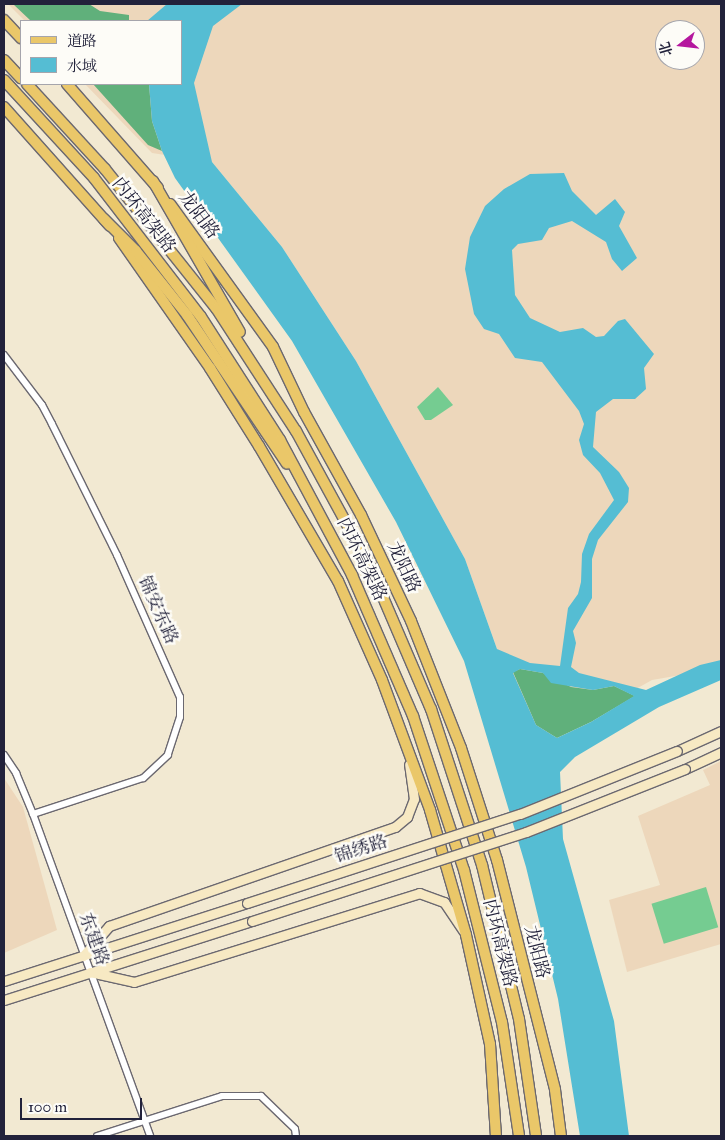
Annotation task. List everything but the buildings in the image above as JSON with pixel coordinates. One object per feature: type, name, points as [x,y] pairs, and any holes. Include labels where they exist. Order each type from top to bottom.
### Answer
[{"type":"main road","points":[[4,20],[20,37]]},
{"type":"main road","points":[[4,60],[20,77]]},
{"type":"main road","name":"内环高架路","points":[[4,80],[94,178],[178,284],[224,351],[280,440],[330,530],[396,674],[444,805],[493,981],[516,1103],[518,1136]]},
{"type":"main road","name":"内环高架路","points":[[28,85],[105,169],[192,274],[274,395],[316,464],[370,567],[444,744],[499,927],[532,1100],[537,1136]]},
{"type":"main road","name":"龙阳路","points":[[68,85],[153,181],[266,336],[304,412],[365,522],[411,621],[461,748],[496,860],[555,1090],[561,1136]]},
{"type":"main road","points":[[4,107],[104,219],[142,258],[197,328],[330,530]]},
{"type":"main road","points":[[153,181],[274,395]]},
{"type":"main road","points":[[104,219],[189,338],[259,446],[338,581],[390,701],[430,810],[466,935],[490,1044],[496,1136]]},
{"type":"main road","points":[[83,956],[109,926],[370,837],[400,823],[411,808],[414,789],[390,701]]},
{"type":"main road","name":"锦绣路","points":[[4,981],[520,814],[677,752],[721,731]]},
{"type":"main road","name":"锦绣路","points":[[4,1000],[526,832],[686,769],[721,752]]},
{"type":"main road","points":[[90,972],[134,982],[419,893],[444,902],[466,935]]},
{"type":"street","name":"锦安东路","points":[[4,355],[42,405],[52,424],[117,555],[180,696],[180,717],[168,755],[143,778],[33,814]]},
{"type":"street","name":"东建路","points":[[4,754],[16,774],[33,814],[83,956],[150,1136]]},
{"type":"street","points":[[97,1136],[222,1096],[262,1096],[295,1129],[296,1136]]},
{"type":"shaded area","points":[[8,4],[721,4],[721,668],[652,680],[532,747],[465,559],[356,361],[282,247],[212,162],[152,153],[86,85],[182,85],[182,20],[24,20]]},
{"type":"shaded area","points":[[721,761],[721,944],[627,972],[609,900],[660,885],[638,816],[710,785],[703,770]]},
{"type":"shaded area","points":[[4,778],[23,807],[57,930],[4,953]]},
{"type":"green space","points":[[13,4],[89,4],[100,11],[129,15],[129,20],[30,20]]},
{"type":"green space","points":[[94,85],[149,85],[152,121],[162,151],[148,145]]},
{"type":"green space","points":[[438,387],[453,405],[431,420],[425,420],[417,407]]},
{"type":"green space","points":[[520,669],[543,673],[571,687],[593,690],[614,686],[635,696],[591,722],[557,738],[536,725],[513,672]]},
{"type":"green space","points":[[706,887],[718,927],[664,944],[651,904]]},
{"type":"water","points":[[167,4],[242,4],[213,26],[194,83],[212,162],[282,247],[356,361],[465,559],[497,649],[530,663],[560,666],[568,608],[578,594],[581,582],[582,554],[589,534],[614,500],[600,473],[583,455],[579,440],[584,424],[579,411],[542,362],[515,358],[499,334],[484,329],[474,314],[465,269],[470,237],[485,206],[504,189],[530,174],[564,173],[572,191],[596,215],[615,199],[625,212],[619,226],[637,258],[622,271],[612,259],[606,242],[572,221],[549,228],[542,240],[518,244],[512,250],[515,295],[530,318],[560,332],[583,328],[596,337],[604,336],[618,321],[625,319],[654,354],[644,368],[646,389],[635,399],[613,399],[596,412],[593,447],[619,472],[629,488],[628,502],[598,540],[592,559],[592,598],[573,631],[576,643],[571,667],[579,673],[646,690],[700,665],[721,660],[721,680],[659,707],[575,757],[560,772],[563,839],[614,1021],[629,1136],[580,1136],[558,999],[526,867],[464,661],[396,522],[292,341],[175,178],[162,151],[152,121],[149,85],[182,85],[182,20],[148,20]],"holes":[[[520,669],[543,673],[551,683],[593,690],[614,686],[634,696],[591,722],[557,738],[536,725],[513,673]]]}]
